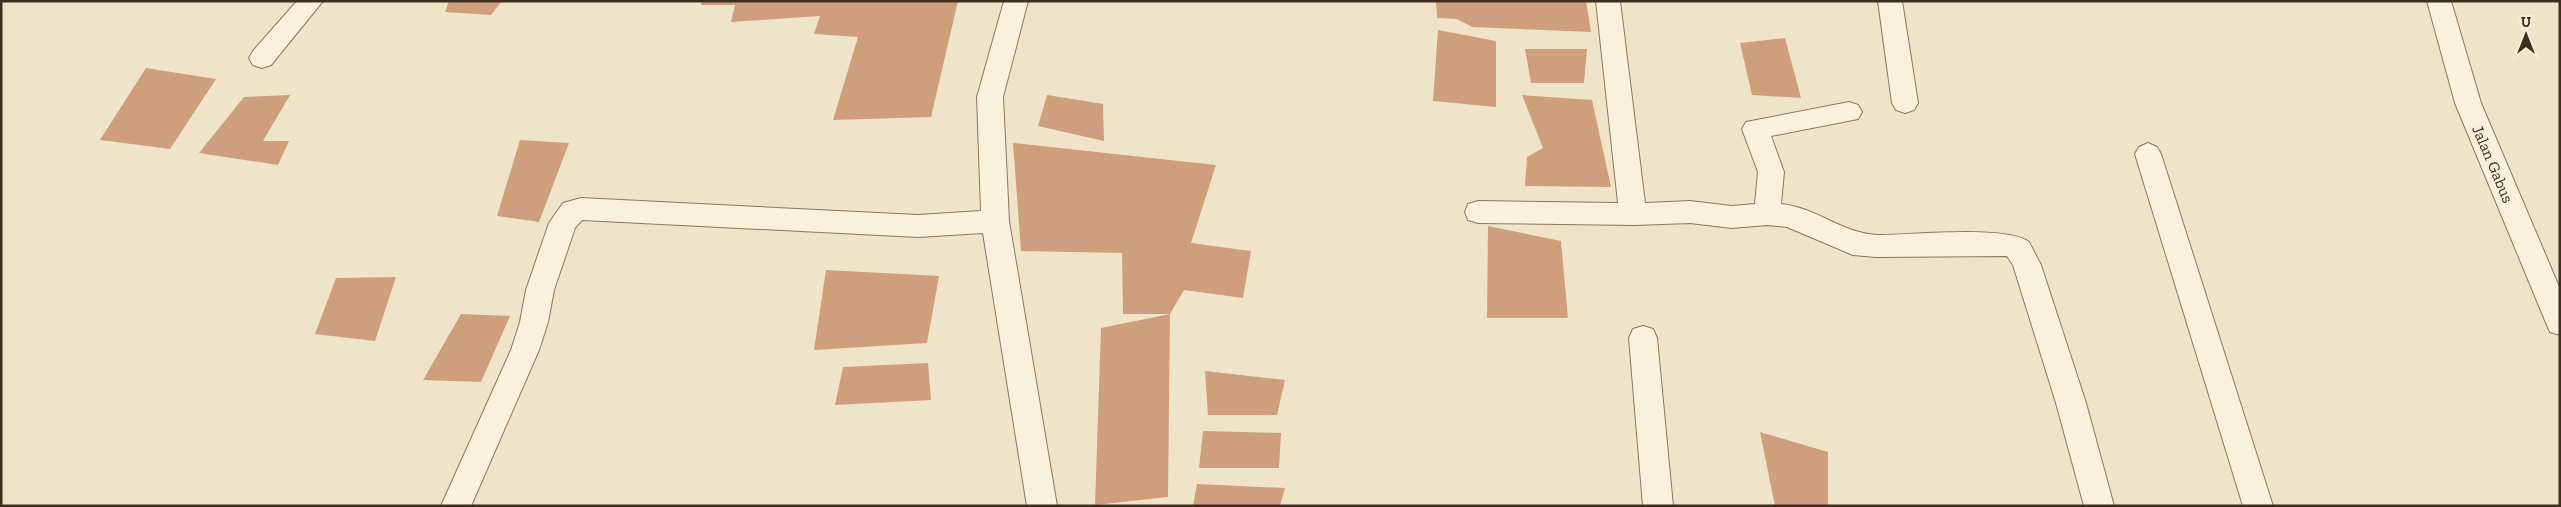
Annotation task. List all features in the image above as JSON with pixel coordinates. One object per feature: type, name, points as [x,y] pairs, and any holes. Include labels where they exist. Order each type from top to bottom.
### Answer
[{"type":"street","points":[[262,58],[311,1]]},
{"type":"street","points":[[1016,1],[990,97],[995,221],[1042,506]]},
{"type":"street","points":[[1608,1],[1630,200],[1634,214]]},
{"type":"street","points":[[1890,1],[1905,103]]},
{"type":"street","name":"Jalan Gabus","points":[[2439,1],[2468,103],[2560,323]]},
{"type":"street","points":[[1767,214],[1771,172],[1755,129],[1849,112]]},
{"type":"street","points":[[2148,154],[2258,506]]},
{"type":"street","points":[[456,506],[525,350],[551,253],[563,223],[573,211],[581,209],[918,226],[995,221]]},
{"type":"street","points":[[1478,212],[1634,214],[1690,212],[1732,217],[1767,214],[1790,216],[1853,244],[1876,246],[2005,244],[2016,246],[2022,251],[2071,404],[2099,506]]},
{"type":"street","points":[[1643,338],[1658,506]]},
{"type":"building","points":[[449,1],[502,1],[491,15],[445,12]]},
{"type":"building","points":[[702,1],[958,1],[931,117],[833,120],[858,37],[814,34],[820,16],[731,22],[735,5],[701,5]]},
{"type":"building","points":[[1436,1],[1586,1],[1591,32],[1472,27],[1457,19],[1437,18]]},
{"type":"building","points":[[1438,30],[1496,41],[1496,107],[1433,101]]},
{"type":"building","points":[[1785,38],[1801,98],[1752,95],[1740,43]]},
{"type":"building","points":[[1525,49],[1587,49],[1584,83],[1531,83]]},
{"type":"building","points":[[146,68],[216,79],[170,149],[100,140]]},
{"type":"building","points":[[290,95],[263,141],[289,141],[278,165],[199,153],[244,97]]},
{"type":"building","points":[[1047,95],[1103,104],[1104,141],[1038,126]]},
{"type":"building","points":[[1522,95],[1592,100],[1611,187],[1525,186],[1527,157],[1543,148]]},
{"type":"building","points":[[520,140],[569,143],[539,222],[497,216]]},
{"type":"building","points":[[1013,143],[1216,165],[1191,243],[1251,251],[1243,298],[1184,290],[1170,314],[1123,314],[1122,253],[1021,251]]},
{"type":"building","points":[[1488,226],[1561,241],[1568,318],[1487,318]]},
{"type":"building","points":[[826,270],[939,276],[927,343],[814,350]]},
{"type":"building","points":[[396,277],[375,341],[315,334],[336,278]]},
{"type":"building","points":[[461,314],[510,316],[481,382],[423,380]]},
{"type":"building","points":[[1170,314],[1168,497],[1095,505],[1101,328]]},
{"type":"building","points":[[928,363],[931,400],[835,405],[843,367]]},
{"type":"building","points":[[1205,371],[1285,380],[1277,415],[1208,415]]},
{"type":"building","points":[[1203,431],[1281,433],[1279,468],[1199,468]]},
{"type":"building","points":[[1760,432],[1828,452],[1828,506],[1775,506]]},
{"type":"building","points":[[1197,484],[1285,488],[1280,506],[1193,506]]}]
